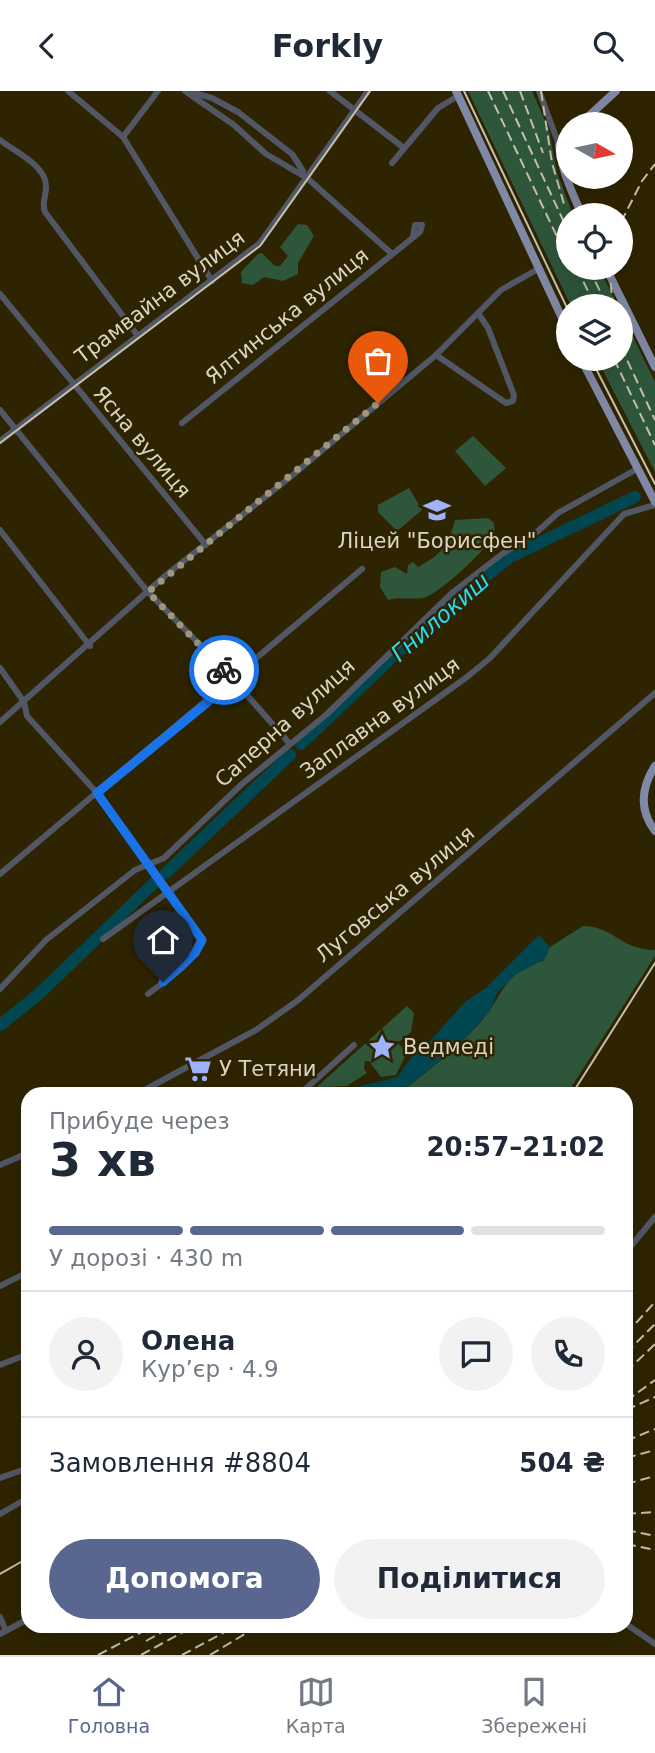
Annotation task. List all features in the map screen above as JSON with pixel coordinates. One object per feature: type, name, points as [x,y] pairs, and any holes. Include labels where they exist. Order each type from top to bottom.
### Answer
[{"type":"main road","points":[[593,112],[616,91]]},
{"type":"main road","points":[[457,93],[556,306]]},
{"type":"main road","points":[[612,280],[655,367]]},
{"type":"main road","points":[[587,371],[655,503]]},
{"type":"main road","points":[[655,766],[643,796],[645,813],[655,831]]},
{"type":"street","points":[[68,91],[123,137],[212,281]]},
{"type":"street","points":[[123,137],[158,91]]},
{"type":"street","points":[[186,91],[234,125],[266,154],[307,177],[391,253]]},
{"type":"street","points":[[186,91],[201,93],[238,112],[292,154],[307,177]]},
{"type":"street","points":[[330,91],[404,148]]},
{"type":"street","name":"Трамвайна вулиця","points":[[0,441],[260,243],[368,91]]},
{"type":"street","points":[[539,91],[556,137]]},
{"type":"street","points":[[392,163],[438,109],[457,93]]},
{"type":"street","points":[[0,140],[44,176],[43,207],[138,337]]},
{"type":"street","name":"Ялтинська вулиця","points":[[182,423],[414,236]]},
{"type":"street","points":[[0,722],[90,646],[148,592],[436,355],[507,284],[538,269]]},
{"type":"street","name":"Ясна вулиця","points":[[0,295],[72,386],[206,545]]},
{"type":"street","points":[[436,355],[506,403],[513,401],[514,395],[488,328],[478,313]]},
{"type":"street","points":[[0,410],[148,592],[290,744]]},
{"type":"street","name":"Саперна вулиця","points":[[0,989],[46,940],[135,870],[164,858],[327,714],[453,592],[502,554],[538,531],[558,513],[638,469]]},
{"type":"street","name":"Заплавна вулиця","points":[[103,939],[467,677],[490,658],[625,514],[655,503]]},
{"type":"street","points":[[0,530],[90,646]]},
{"type":"street","points":[[0,874],[362,569]]},
{"type":"street","points":[[0,668],[24,702],[27,716],[97,793],[202,940],[195,953],[178,971],[148,994]]},
{"type":"street","name":"Луговська вулиця","points":[[151,1087],[256,1030],[296,1001],[655,693]]},
{"type":"street","points":[[308,1087],[354,1045]]},
{"type":"street","points":[[0,1165],[21,1156]]},
{"type":"street","points":[[633,1244],[655,1217]]},
{"type":"street","points":[[0,1286],[21,1276]]},
{"type":"street","points":[[0,1365],[21,1357]]},
{"type":"street","points":[[0,1478],[21,1470]]},
{"type":"street","points":[[0,1514],[21,1502]]},
{"type":"street","points":[[0,1618],[3,1632],[21,1623]]},
{"type":"street","points":[[633,1629],[655,1644]]},
{"type":"green space","points":[[468,91],[532,91],[549,130],[556,167],[556,189],[563,189],[569,203],[556,203],[556,275]]},
{"type":"green space","points":[[298,224],[307,225],[314,236],[298,263],[298,274],[283,281],[264,277],[253,285],[242,283],[241,272],[258,254],[262,253],[275,266],[280,266],[288,256],[280,247]]},
{"type":"green space","points":[[559,280],[605,280],[612,294],[565,294]]},
{"type":"green space","points":[[633,337],[655,382],[655,472],[603,371],[633,371]]},
{"type":"green space","points":[[473,436],[506,468],[485,486],[455,451]]},
{"type":"green space","points":[[409,488],[422,510],[397,531],[378,512],[378,505]]},
{"type":"green space","points":[[488,518],[494,523],[495,536],[446,584],[425,597],[388,600],[380,587],[381,572],[395,567],[407,574],[408,565],[413,562],[418,567],[443,548],[455,520]]},
{"type":"green space","points":[[583,926],[602,930],[643,949],[655,950],[655,956],[571,1087],[407,1087],[458,1045],[485,1017],[510,980],[529,966],[543,961],[550,947]]},
{"type":"green space","points":[[407,1006],[414,1013],[411,1032],[398,1043],[407,1052],[396,1075],[381,1077],[369,1061],[365,1061],[364,1069],[367,1073],[347,1086],[317,1087]]},
{"type":"water","points":[[539,935],[550,947],[545,959],[516,974],[498,992],[489,1012],[456,1048],[407,1087],[357,1087],[397,1077],[420,1046],[430,1041],[465,1002],[487,987]]},
{"type":"waterway","name":"Гнилокиш","points":[[301,744],[439,613],[510,557],[635,497]]},
{"type":"waterway","name":"Гнилокиш","points":[[166,873],[290,755]]},
{"type":"waterway","name":"Гнилокиш","points":[[0,1025],[39,994],[156,881]]},
{"type":"tram line","points":[[0,443],[260,246],[370,91]]},
{"type":"tram line","points":[[464,91],[560,294]]},
{"type":"tram line","points":[[597,371],[655,484]]},
{"type":"tram line","points":[[576,1087],[655,963]]},
{"type":"tram line","points":[[0,1574],[21,1562]]},
{"type":"railway","points":[[488,91],[556,235]]},
{"type":"railway","points":[[503,91],[556,205]]},
{"type":"railway","points":[[520,91],[543,153]]},
{"type":"railway","points":[[541,91],[552,163],[564,203]]},
{"type":"railway","points":[[631,203],[655,164]]},
{"type":"railway","points":[[583,280],[589,294]]},
{"type":"railway","points":[[595,280],[601,294]]},
{"type":"railway","points":[[610,280],[612,294]]},
{"type":"railway","points":[[620,371],[655,445]]},
{"type":"railway","points":[[632,371],[655,420]]},
{"type":"railway","points":[[633,1326],[655,1302]]},
{"type":"railway","points":[[633,1346],[655,1324]]},
{"type":"railway","points":[[633,1365],[655,1344]]},
{"type":"railway","points":[[633,1396],[655,1380]]},
{"type":"railway","points":[[633,1407],[655,1397]]},
{"type":"railway","points":[[633,1438],[655,1429]]},
{"type":"railway","points":[[633,1456],[655,1450]]},
{"type":"railway","points":[[633,1482],[655,1476]]},
{"type":"railway","points":[[633,1514],[655,1512]]},
{"type":"railway","points":[[633,1531],[655,1536]]},
{"type":"railway","points":[[633,1545],[655,1550]]},
{"type":"railway","points":[[98,1655],[140,1633]]},
{"type":"railway","points":[[146,1641],[160,1633]]},
{"type":"railway","points":[[141,1655],[181,1633]]},
{"type":"railway","points":[[182,1655],[223,1633]]},
{"type":"railway","points":[[210,1655],[246,1633]]},
{"type":"way so far","points":[[224,670],[148,592],[378,403]]},
{"type":"place","name":"Ліцей \"Борисфен\"","points":[[437,510]]},
{"type":"place","name":"Ведмеді","points":[[382,1047]]},
{"type":"place","name":"У Тетяни","points":[[198,1069]]},
{"type":"route","points":[[163,982],[195,953],[202,940],[97,793],[225,688],[232,680],[224,670]]}]
